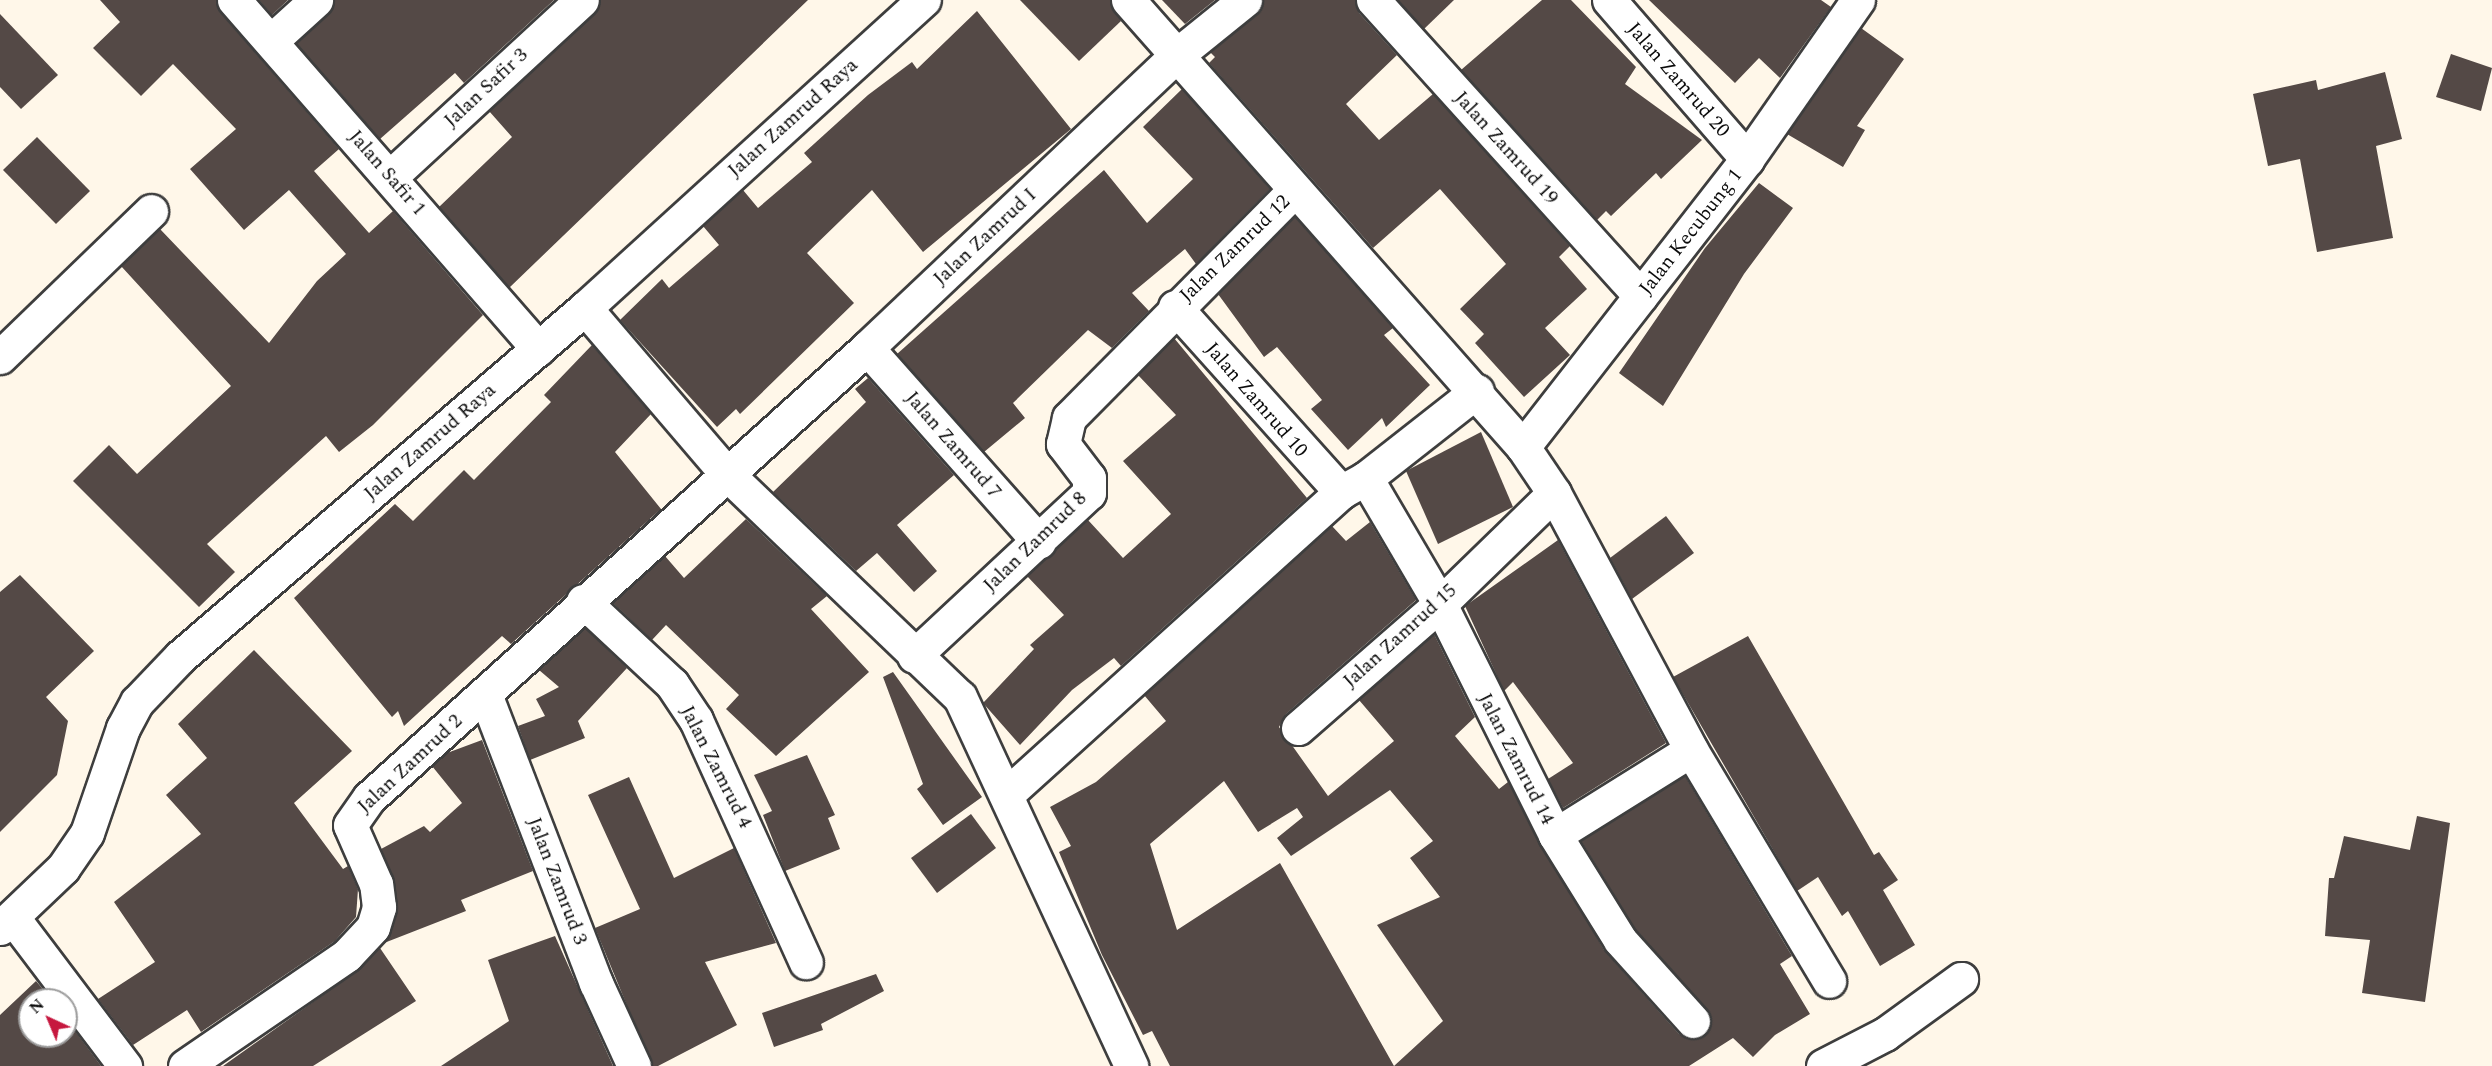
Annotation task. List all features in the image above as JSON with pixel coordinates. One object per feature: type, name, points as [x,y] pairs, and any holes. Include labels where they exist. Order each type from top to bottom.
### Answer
[{"type":"street","name":"Jalan Safir 1","points":[[234,0],[537,349]]},
{"type":"street","points":[[271,41],[316,0]]},
{"type":"street","name":"Jalan Safir 3","points":[[390,177],[582,0]]},
{"type":"street","name":"Jalan Zamrud Raya","points":[[7,923],[63,868],[87,833],[109,759],[137,702],[180,657],[585,308],[924,0]]},
{"type":"street","points":[[1128,0],[1178,54],[1295,190],[1477,391],[1523,447],[1554,493],[1691,750],[1829,981]]},
{"type":"street","name":"Jalan Zamrud I","points":[[725,472],[867,348],[1178,54],[1245,0]]},
{"type":"street","name":"Jalan Zamrud 19","points":[[1373,0],[1640,296]]},
{"type":"street","name":"Jalan Zamrud 20","points":[[1609,0],[1748,159]]},
{"type":"street","name":"Jalan Kecubung 1","points":[[1523,447],[1748,159],[1856,6]]},
{"type":"street","name":"Jalan Zamrud 12","points":[[1175,307],[1295,190]]},
{"type":"street","points":[[0,357],[151,211]]},
{"type":"street","name":"Jalan Zamrud 10","points":[[1175,307],[1354,485]]},
{"type":"street","name":"Jalan Zamrud 8","points":[[914,656],[1039,542],[1090,489],[1087,474],[1063,444],[1063,429],[1175,307]]},
{"type":"street","points":[[585,308],[725,472],[960,698],[1007,794],[1131,1066]]},
{"type":"street","name":"Jalan Zamrud 7","points":[[867,348],[1039,542]]},
{"type":"street","points":[[1007,794],[1354,485],[1477,391]]},
{"type":"street","name":"Jalan Zamrud 2","points":[[185,1066],[365,940],[379,907],[376,884],[352,835],[355,813],[725,472]]},
{"type":"street","name":"Jalan Zamrud 14","points":[[1354,485],[1440,604],[1555,835],[1620,940],[1693,1022]]},
{"type":"street","name":"Jalan Zamrud 15","points":[[1298,728],[1440,604],[1554,493]]},
{"type":"street","name":"Jalan Zamrud 4","points":[[583,601],[672,684],[696,720],[806,962]]},
{"type":"street","name":"Jalan Zamrud 3","points":[[485,694],[634,1066]]},
{"type":"street","points":[[1555,835],[1691,750]]},
{"type":"street","points":[[7,923],[125,1066]]},
{"type":"street","points":[[1823,1066],[1885,1034],[1961,979]]},
{"type":"building","points":[[100,0],[216,0],[220,12],[339,149],[314,171],[369,233],[393,211],[483,315],[373,425],[339,452],[326,436],[207,544],[235,572],[199,607],[73,481],[109,445],[137,474],[231,386],[121,266],[160,229],[269,343],[317,281],[346,254],[289,190],[244,230],[190,169],[236,129],[173,64],[141,96],[93,48],[120,22]]},
{"type":"building","points":[[259,0],[288,0],[272,15]]},
{"type":"building","points":[[334,0],[554,0],[464,83],[455,73],[380,139],[296,43],[329,14]]},
{"type":"building","points":[[600,0],[808,0],[509,288],[439,207],[512,137],[489,111],[595,14]]},
{"type":"building","points":[[1020,0],[1110,0],[1121,21],[1079,61]]},
{"type":"building","points":[[1162,0],[1215,0],[1185,24]]},
{"type":"building","points":[[1263,0],[1355,0],[1359,13],[1397,55],[1346,104],[1379,140],[1433,94],[1570,246],[1559,257],[1587,289],[1545,328],[1570,355],[1524,397],[1475,343],[1484,334],[1460,309],[1506,264],[1440,189],[1373,248],[1209,63],[1215,57],[1210,52],[1257,15]]},
{"type":"building","points":[[1398,0],[1454,0],[1424,29]]},
{"type":"building","points":[[1542,0],[1571,0],[1636,67],[1625,84],[1702,140],[1661,179],[1656,173],[1611,216],[1606,211],[1597,220],[1461,70]]},
{"type":"building","points":[[1649,0],[1821,0],[1831,7],[1780,78],[1759,58],[1735,83]]},
{"type":"building","points":[[977,11],[1071,129],[923,252],[872,190],[807,253],[854,303],[740,414],[736,409],[717,427],[620,320],[662,279],[669,288],[719,245],[703,226],[743,190],[758,208],[812,162],[804,153],[868,95],[912,62],[917,69]]},
{"type":"building","points":[[0,14],[58,75],[21,109],[0,87]]},
{"type":"building","points":[[1861,28],[1904,59],[1857,126],[1865,130],[1843,167],[1787,134]]},
{"type":"building","points":[[2451,54],[2492,68],[2481,111],[2436,97]]},
{"type":"building","points":[[2385,72],[2402,139],[2376,146],[2393,238],[2317,252],[2300,159],[2268,166],[2253,94],[2316,80],[2318,90]]},
{"type":"building","points":[[1182,89],[1270,189],[1196,264],[1185,249],[1132,293],[1149,311],[1112,348],[1088,330],[1013,403],[1025,418],[984,452],[897,354],[1104,170],[1147,223],[1193,179],[1143,127]]},
{"type":"building","points":[[37,137],[90,191],[56,224],[3,170]]},
{"type":"building","points":[[1759,183],[1793,208],[1744,274],[1663,406],[1619,373],[1705,248]]},
{"type":"building","points":[[1295,217],[1393,328],[1384,335],[1430,385],[1386,427],[1382,418],[1348,450],[1311,409],[1322,400],[1277,347],[1264,357],[1218,294]]},
{"type":"building","points":[[1174,338],[1307,498],[1121,666],[1114,658],[1072,690],[1020,745],[983,703],[1034,649],[1030,645],[1064,615],[1027,576],[1088,520],[1123,558],[1171,514],[1123,461],[1176,415],[1138,375]]},
{"type":"building","points":[[592,345],[651,414],[615,452],[661,509],[511,644],[502,636],[404,726],[398,711],[392,717],[294,598],[395,504],[413,521],[464,470],[474,480],[551,402],[544,395]]},
{"type":"building","points":[[868,378],[954,475],[897,525],[937,571],[914,592],[877,553],[856,571],[773,492],[866,402],[855,389]]},
{"type":"building","points":[[1481,432],[1513,507],[1438,544],[1406,471]]},
{"type":"building","points":[[1666,516],[1694,553],[1632,599],[1610,558]]},
{"type":"building","points":[[746,519],[827,596],[811,609],[869,672],[776,756],[726,709],[739,695],[666,625],[652,640],[613,603],[665,556],[684,578]]},
{"type":"building","points":[[1370,522],[1416,600],[1286,714],[1279,727],[1328,796],[1394,741],[1359,700],[1434,634],[1475,717],[1455,736],[1499,789],[1508,782],[1604,950],[1679,1034],[1688,1039],[1705,1035],[1711,1017],[1635,929],[1581,841],[1685,776],[1792,956],[1780,964],[1810,1014],[1775,1035],[1753,1057],[1733,1038],[1689,1066],[1394,1066],[1170,1066],[1152,1031],[1143,1035],[1102,955],[1059,852],[1071,846],[1050,807],[1096,782],[1166,721],[1144,695],[1332,526],[1346,541]],"holes":[[[1224,781],[1258,832],[1297,808],[1303,817],[1277,838],[1291,856],[1390,790],[1433,841],[1410,858],[1440,897],[1377,925],[1443,1021],[1394,1066],[1280,863],[1177,930],[1150,844]]]},
{"type":"building","points":[[1558,540],[1666,743],[1563,808],[1548,779],[1573,763],[1513,682],[1504,691],[1465,606]]},
{"type":"building","points":[[20,575],[94,651],[46,697],[68,721],[57,775],[0,832],[0,592]]},
{"type":"building","points":[[585,628],[627,668],[578,721],[585,738],[530,760],[518,726],[545,716],[536,699],[559,687],[539,670]]},
{"type":"building","points":[[1748,636],[1874,855],[1879,852],[1898,880],[1883,890],[1915,945],[1880,966],[1848,911],[1842,916],[1818,877],[1797,891],[1673,677]]},
{"type":"building","points":[[254,650],[352,751],[294,803],[343,869],[348,866],[358,889],[356,917],[335,941],[201,1032],[187,1010],[133,1045],[98,999],[155,962],[114,902],[201,834],[166,795],[207,758],[178,724]]},
{"type":"building","points":[[893,672],[982,797],[943,825],[917,789],[923,784],[883,677]]},
{"type":"building","points":[[482,740],[533,871],[461,900],[466,911],[384,943],[398,905],[381,849],[424,826],[430,832],[462,803],[432,766],[447,753]]},
{"type":"building","points":[[807,755],[835,815],[828,818],[840,849],[785,871],[763,815],[772,811],[754,775]]},
{"type":"building","points":[[629,777],[674,878],[734,848],[776,943],[705,962],[737,1025],[658,1066],[652,1066],[595,928],[640,909],[588,795]]},
{"type":"building","points":[[971,814],[996,848],[937,893],[911,858]]},
{"type":"building","points":[[2417,816],[2450,823],[2425,1002],[2362,993],[2370,940],[2325,936],[2329,878],[2334,878],[2344,836],[2410,850]]},
{"type":"building","points":[[555,936],[613,1066],[441,1066],[509,1021],[488,960]]},
{"type":"building","points":[[380,948],[416,1001],[313,1066],[223,1066],[358,970]]},
{"type":"building","points":[[876,974],[884,991],[821,1024],[823,1030],[774,1047],[762,1013]]},
{"type":"building","points":[[36,981],[42,988],[29,988]]},
{"type":"building","points":[[18,998],[18,1048],[78,1048],[78,1035],[101,1066],[0,1066],[0,1015]]}]
